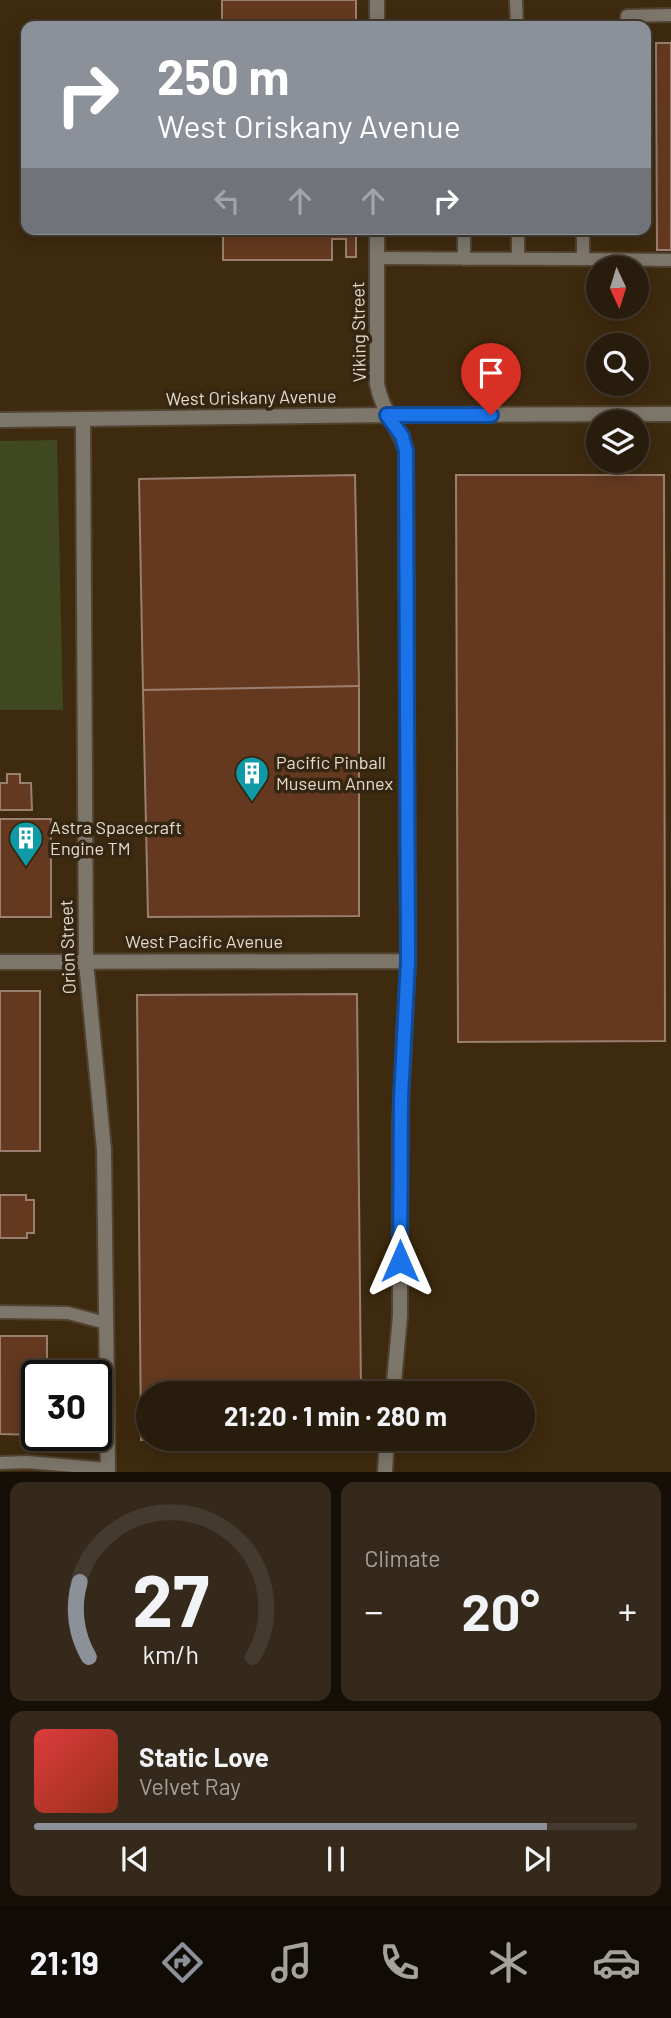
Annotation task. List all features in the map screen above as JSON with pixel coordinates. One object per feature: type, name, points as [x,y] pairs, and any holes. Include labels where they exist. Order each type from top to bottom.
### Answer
[{"type":"street","points":[[377,0],[377,21]]},
{"type":"street","name":"Viking Street","points":[[377,235],[377,384],[387,415],[402,436],[406,451],[408,961],[400,1124],[400,1316],[394,1381]]},
{"type":"street","name":"West Oriskany Avenue","points":[[0,420],[671,414]]},
{"type":"street","name":"Orion Street","points":[[83,420],[86,962],[104,1150],[108,1471]]},
{"type":"street","name":"West Pacific Avenue","points":[[0,962],[408,961]]},
{"type":"street","points":[[385,1472],[386,1451]]},
{"type":"lane","points":[[516,0],[517,21]]},
{"type":"lane","points":[[626,21],[627,16],[671,15]]},
{"type":"lane","points":[[464,235],[464,259]]},
{"type":"lane","points":[[518,235],[518,259]]},
{"type":"lane","points":[[583,235],[583,259]]},
{"type":"lane","points":[[377,258],[671,260]]},
{"type":"lane","points":[[0,1311],[68,1313],[106,1323]]},
{"type":"lane","points":[[0,1463],[27,1462],[108,1471]]},
{"type":"shaded area","points":[[0,0],[671,0],[671,1472],[0,1472]]},
{"type":"green space","points":[[57,440],[63,710],[0,710],[0,441]]},
{"type":"building","points":[[222,0],[356,0],[356,21],[222,21]]},
{"type":"building","points":[[656,43],[671,43],[671,250],[657,250]]},
{"type":"building","points":[[223,235],[356,235],[356,257],[346,257],[346,239],[332,239],[332,260],[223,260]]},
{"type":"building","points":[[355,475],[359,686],[143,690],[139,479]]},
{"type":"building","points":[[456,475],[664,475],[665,1041],[458,1042]]},
{"type":"building","name":"Pacific Pinball Museum Annex","points":[[359,686],[359,916],[148,917],[143,690]]},
{"type":"building","points":[[7,774],[20,774],[20,783],[31,783],[32,810],[0,810],[0,783],[7,783]]},
{"type":"building","name":"Astra Spacecraft Engine TM","points":[[0,819],[51,819],[51,917],[0,917]]},
{"type":"building","points":[[0,991],[40,991],[40,1151],[0,1151]]},
{"type":"building","points":[[357,994],[361,1381],[140,1381],[137,995]]},
{"type":"building","points":[[0,1195],[26,1195],[26,1200],[34,1200],[34,1233],[27,1233],[27,1238],[0,1238]]},
{"type":"building","points":[[0,1336],[47,1336],[47,1360],[21,1360],[21,1435],[0,1434]]},
{"type":"place","name":"Pacific Pinball Museum Annex","points":[[252,803]]},
{"type":"place","name":"Astra Spacecraft Engine TM","points":[[26,868]]},
{"type":"route","points":[[400,1261],[400,1124],[408,961],[406,451],[402,436],[387,415],[491,415]]}]
